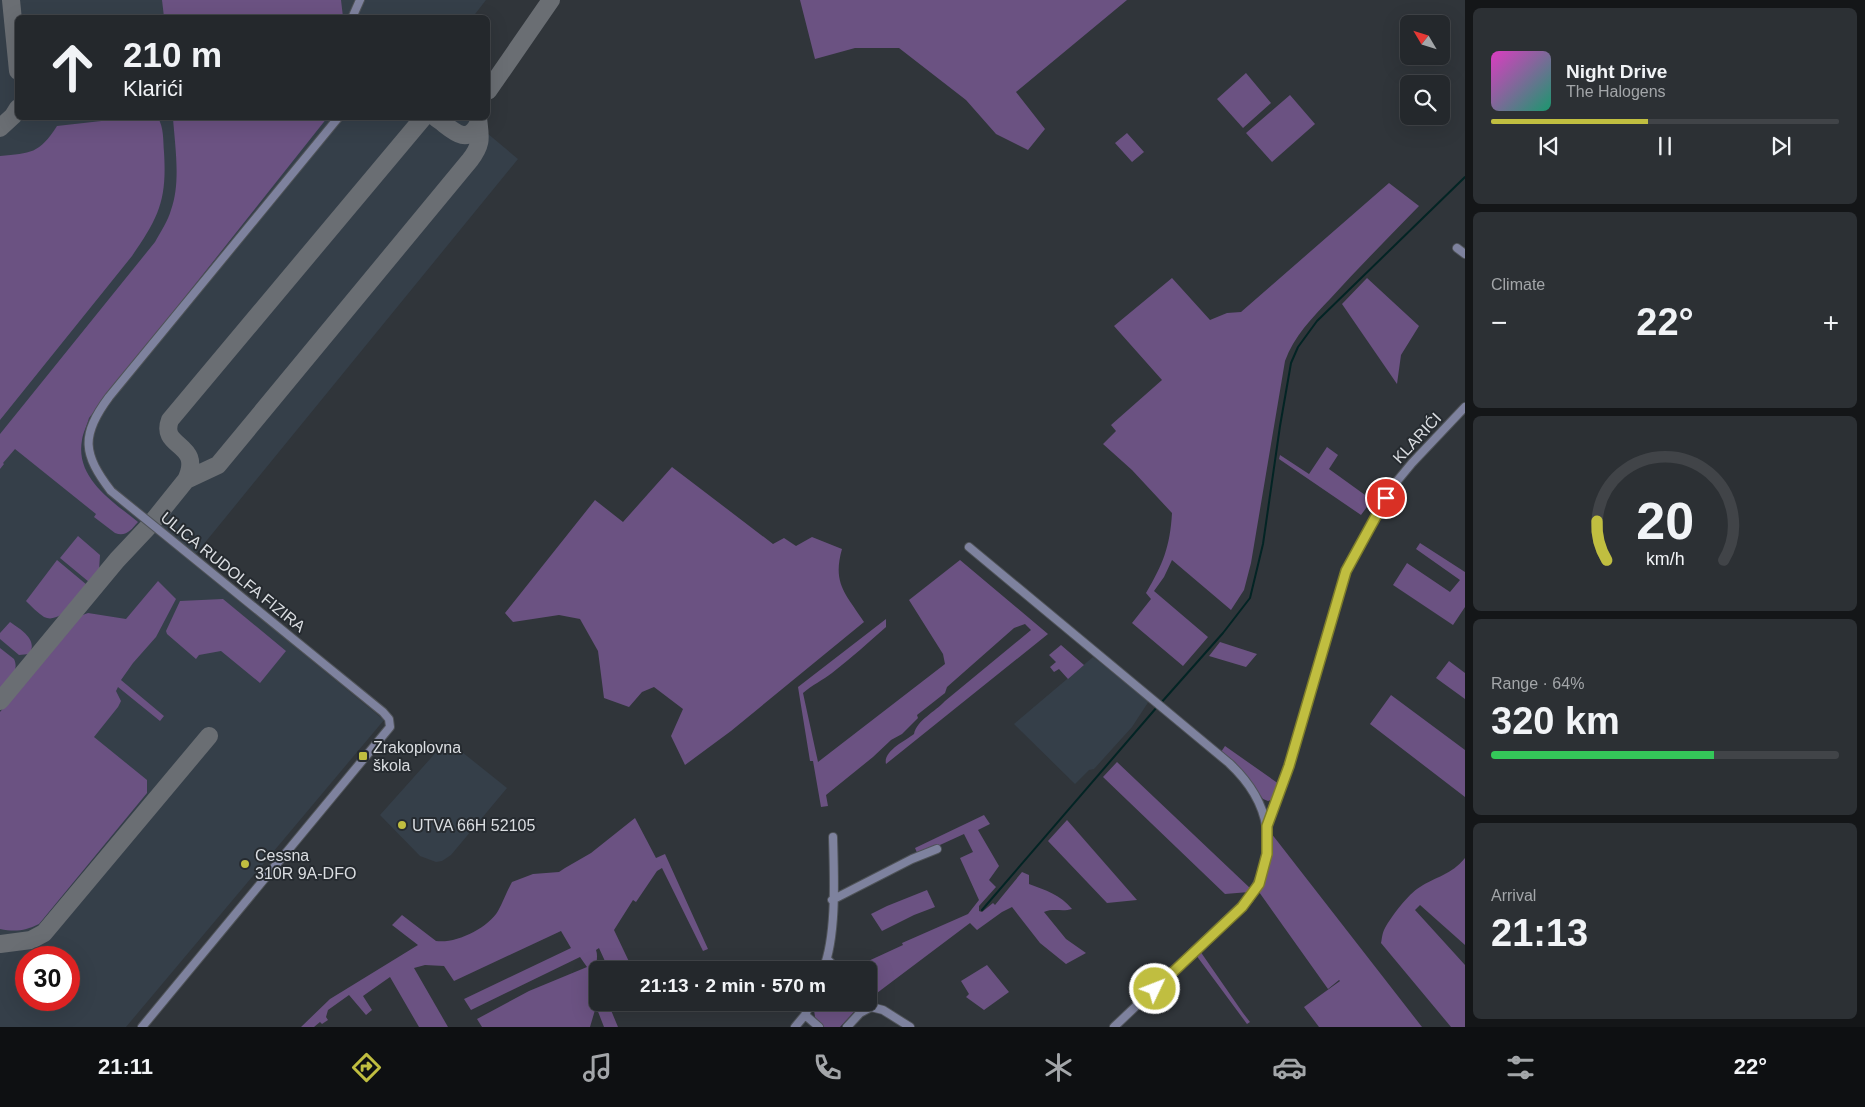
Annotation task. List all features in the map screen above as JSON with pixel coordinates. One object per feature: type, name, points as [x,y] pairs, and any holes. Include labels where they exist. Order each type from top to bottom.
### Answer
[{"type":"street","points":[[353,15],[360,0]]},
{"type":"street","name":"ULICA RUDOLFA FIZIRA","points":[[142,1027],[390,727],[389,719],[383,712],[111,491],[98,474],[91,459],[89,446],[90,431],[95,416],[109,397],[336,120]]},
{"type":"street","points":[[1458,248],[1465,254]]},
{"type":"street","name":"KLARIĆI","points":[[1267,826],[1289,766],[1346,571],[1369,527],[1397,482],[1465,407]]},
{"type":"street","points":[[969,547],[1229,763],[1244,778],[1261,806],[1267,826],[1266,863],[1259,884],[1249,899],[1114,1027]]},
{"type":"street","points":[[827,959],[831,942],[833,837]]},
{"type":"street","points":[[832,900],[912,859],[937,849]]},
{"type":"street","points":[[877,1008],[910,1027]]},
{"type":"street","points":[[795,1027],[807,1011]]},
{"type":"street","points":[[846,1027],[864,1011]]},
{"type":"street","points":[[805,1015],[819,1027]]},
{"type":"shaded area","points":[[0,0],[486,0],[474,15],[15,15],[15,120],[471,120],[518,159],[190,561],[384,720],[126,1027],[0,1027]]},
{"type":"shaded area","points":[[162,0],[341,0],[343,15],[164,15]]},
{"type":"shaded area","points":[[800,0],[1127,0],[1016,92],[1045,129],[1028,150],[996,134],[966,100],[899,48],[855,48],[815,59]]},
{"type":"shaded area","points":[[1246,73],[1271,103],[1243,128],[1217,99]]},
{"type":"shaded area","points":[[1290,95],[1315,124],[1272,162],[1246,133]]},
{"type":"shaded area","points":[[110,120],[159,120],[163,134],[165,169],[162,196],[155,219],[132,256],[0,420],[0,156],[27,153],[39,147],[57,126]]},
{"type":"shaded area","points":[[173,120],[325,120],[89,418],[82,440],[81,454],[84,466],[90,477],[107,497],[138,522],[128,532],[119,534],[94,517],[96,514],[15,449],[0,469],[0,434],[155,242],[171,210],[176,188],[177,164]]},
{"type":"shaded area","points":[[1127,133],[1144,152],[1132,162],[1115,143]]},
{"type":"shaded area","points":[[1389,183],[1419,206],[1310,320],[1293,343],[1285,361],[1251,563],[1244,590],[1231,610],[1172,560],[1164,577],[1154,591],[1208,637],[1183,666],[1132,623],[1151,599],[1146,593],[1165,555],[1172,513],[1132,470],[1103,444],[1116,431],[1111,425],[1162,380],[1114,326],[1172,278],[1210,320],[1227,313],[1241,312]]},
{"type":"shaded area","points":[[1367,278],[1419,326],[1401,355],[1397,384],[1342,304]]},
{"type":"shaded area","points":[[1327,447],[1338,455],[1329,469],[1372,500],[1361,515],[1279,459],[1280,455],[1309,474]]},
{"type":"shaded area","points":[[672,467],[773,544],[784,538],[796,546],[812,537],[842,549],[839,571],[842,588],[864,622],[731,731],[685,765],[671,736],[683,709],[654,687],[642,692],[629,707],[604,698],[598,651],[580,619],[559,615],[513,622],[505,613],[595,500],[623,522]]},
{"type":"shaded area","points":[[78,536],[100,555],[99,570],[89,582],[60,558]]},
{"type":"shaded area","points":[[1420,543],[1465,572],[1465,607],[1453,625],[1393,585],[1407,563],[1450,592],[1460,580],[1416,549]]},
{"type":"shaded area","points":[[57,560],[87,585],[63,613],[57,617],[44,617],[26,601]]},
{"type":"shaded area","points":[[960,560],[1048,634],[886,764],[886,759],[891,751],[914,734],[922,720],[1031,630],[1025,624],[1014,628],[947,687],[945,693],[917,715],[918,718],[902,734],[891,740],[826,795],[828,806],[821,807],[813,761],[810,761],[798,687],[886,619],[886,627],[832,673],[803,693],[818,762],[945,664],[943,654],[909,600]]},
{"type":"shaded area","points":[[158,581],[176,599],[156,637],[121,680],[164,716],[160,721],[118,687],[116,691],[121,701],[94,737],[147,780],[147,793],[39,924],[20,930],[0,929],[0,712],[80,616],[88,613],[126,619]]},
{"type":"shaded area","points":[[223,599],[286,651],[260,683],[221,651],[199,655],[196,659],[167,634],[166,631],[180,601]]},
{"type":"shaded area","points":[[10,622],[27,635],[30,640],[32,644],[29,654],[19,655],[0,639],[0,633]]},
{"type":"shaded area","points":[[1220,642],[1257,654],[1246,667],[1209,656]]},
{"type":"shaded area","points":[[1061,645],[1084,665],[1068,679],[1059,669],[1054,672],[1050,667],[1056,662],[1049,655]]},
{"type":"shaded area","points":[[0,648],[14,659],[15,668],[10,680],[0,691]]},
{"type":"shaded area","points":[[1093,657],[1149,701],[1132,727],[1094,769],[1089,770],[1075,784],[1014,724]]},
{"type":"shaded area","points":[[1449,661],[1465,673],[1465,699],[1436,678]]},
{"type":"shaded area","points":[[1391,695],[1465,750],[1465,797],[1370,724]]},
{"type":"shaded area","points":[[447,740],[507,788],[451,855],[442,861],[436,862],[420,856],[380,815]]},
{"type":"shaded area","points":[[1225,746],[1279,784],[1273,799],[1268,801],[1263,799],[1247,777],[1221,752]]},
{"type":"shaded area","points":[[1117,762],[1251,889],[1249,892],[1225,894],[1103,777]]},
{"type":"shaded area","points":[[984,815],[990,824],[978,830],[999,866],[989,880],[996,887],[979,906],[979,911],[982,912],[993,903],[995,905],[1022,872],[1029,875],[1029,884],[1058,897],[1072,909],[1044,912],[1066,939],[1086,953],[1066,964],[1040,943],[1012,907],[977,930],[970,923],[877,993],[877,961],[868,961],[903,945],[902,943],[968,914],[979,900],[960,858],[973,852],[964,834],[918,855],[915,848]]},
{"type":"shaded area","points":[[635,818],[656,858],[665,854],[708,949],[703,951],[662,868],[657,871],[636,902],[633,900],[614,930],[629,961],[605,961],[599,948],[596,950],[597,961],[589,961],[589,1011],[595,1011],[590,1027],[482,1027],[477,1019],[529,991],[587,967],[580,957],[471,1010],[464,999],[571,948],[561,931],[454,981],[444,966],[425,965],[414,968],[448,1027],[419,1027],[390,977],[363,996],[372,1010],[366,1015],[349,995],[328,1010],[326,1017],[328,1020],[322,1024],[320,1022],[314,1027],[301,1027],[330,999],[418,945],[392,925],[402,915],[436,941],[453,940],[471,934],[487,923],[498,911],[512,882],[533,874],[559,872],[591,853]]},
{"type":"shaded area","points":[[1067,820],[1137,900],[1107,903],[1048,841]]},
{"type":"shaded area","points":[[1271,833],[1422,1027],[1319,1027],[1304,1007],[1340,981],[1328,989],[1259,892],[1269,864]]},
{"type":"shaded area","points":[[1465,858],[1465,945],[1420,905],[1415,910],[1465,965],[1465,1027],[1451,1027],[1381,943],[1383,932],[1388,923],[1410,895],[1426,883],[1444,875],[1460,864]]},
{"type":"shaded area","points":[[927,890],[935,907],[882,931],[871,914],[887,906]]},
{"type":"shaded area","points":[[1200,951],[1250,1022],[1247,1024],[1196,955]]},
{"type":"shaded area","points":[[987,965],[1009,992],[984,1010],[966,997],[969,994],[961,981]]},
{"type":"shaded area","points":[[598,1011],[611,1011],[618,1027],[604,1027]]},
{"type":"shaded area","points":[[814,1011],[855,1011],[840,1027],[822,1027],[815,1017]]},
{"type":"waterway","points":[[1160,704],[1223,633],[1250,598],[1263,544],[1291,363],[1298,347],[1317,321],[1465,177]]},
{"type":"waterway","points":[[982,910],[1157,707]]},
{"type":"taxiway","points":[[11,0],[15,41]]},
{"type":"taxiway","points":[[490,88],[551,0]]},
{"type":"taxiway","points":[[0,128],[15,113]]},
{"type":"taxiway","points":[[186,480],[190,468],[190,459],[186,452],[170,436],[168,429],[170,420],[421,120]]},
{"type":"taxiway","points":[[439,120],[452,130],[463,135],[473,131],[478,124]]},
{"type":"taxiway","points":[[0,701],[186,480],[218,465],[470,160],[479,144],[478,120]]},
{"type":"taxiway","points":[[0,944],[31,940],[44,933],[209,736]]},
{"type":"place","name":"Zrakoplovna škola","points":[[363,756]]},
{"type":"place","name":"UTVA 66H 52105","points":[[402,825]]},
{"type":"place","name":"Cessna 310R 9A-DFO","points":[[245,864]]},
{"type":"route","points":[[1155,989],[1242,907],[1259,884],[1266,863],[1267,826],[1289,766],[1346,571],[1386,498]]}]
